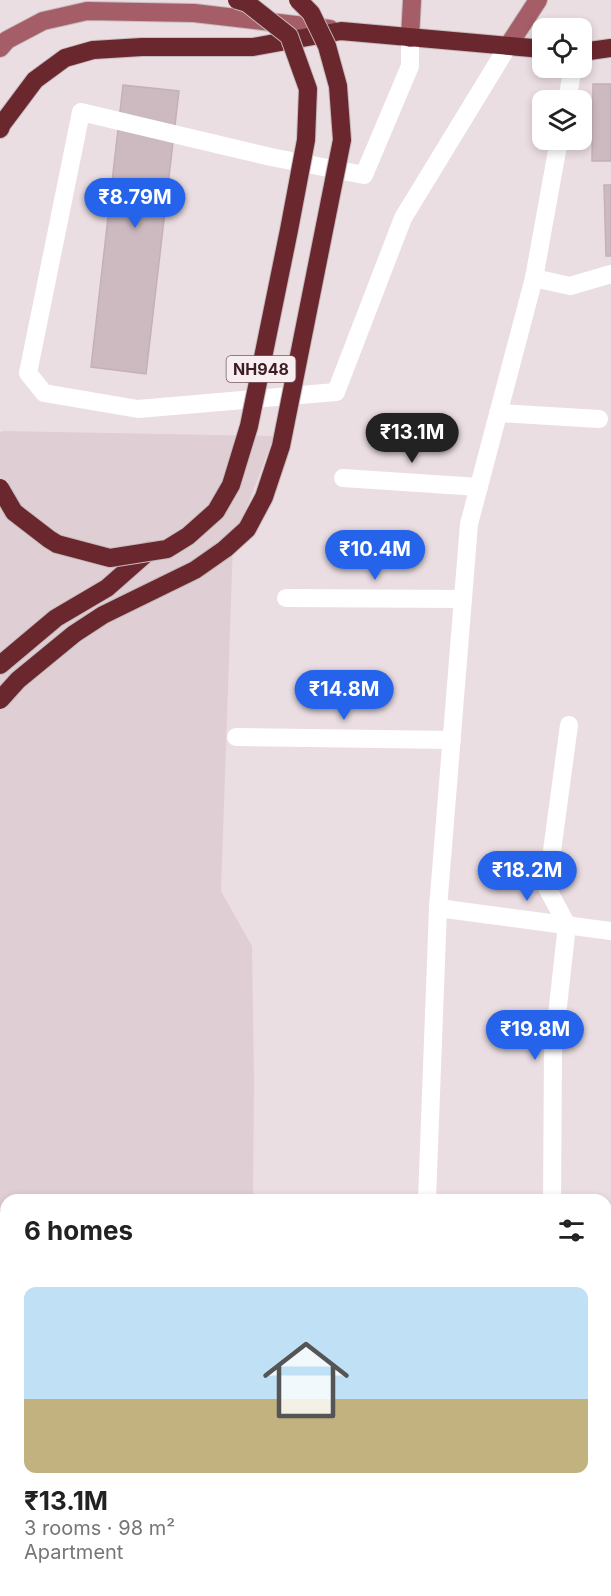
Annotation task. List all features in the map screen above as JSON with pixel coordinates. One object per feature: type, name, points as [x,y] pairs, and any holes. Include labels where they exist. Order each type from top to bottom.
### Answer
[{"type":"highway","name":"NH948","points":[[0,488],[14,512],[57,544],[110,558],[167,549],[188,536],[216,511],[231,485],[249,426],[306,140],[308,89],[288,36],[247,3],[237,0]]},
{"type":"highway","points":[[0,700],[18,680],[74,634],[103,615],[195,570],[225,549],[247,529],[264,497],[281,446],[342,140],[338,86],[327,46],[311,13],[298,0]]},
{"type":"highway","points":[[0,129],[34,80],[66,58],[93,50],[142,47],[253,47],[341,31],[532,49]]},
{"type":"highway","points":[[592,51],[611,48]]},
{"type":"highway","points":[[0,665],[56,618],[106,588],[149,552]]},
{"type":"main road","points":[[410,39],[412,0]]},
{"type":"main road","points":[[508,46],[538,0]]},
{"type":"main road","points":[[0,48],[7,40],[43,21],[87,11],[194,13],[341,31]]},
{"type":"street","points":[[410,39],[411,66],[364,175],[271,157],[81,112],[28,373],[44,393],[138,409],[336,392],[404,218],[508,46]]},
{"type":"street","points":[[427,1194],[438,908],[469,524],[534,278],[558,150]]},
{"type":"street","points":[[534,278],[570,286],[611,274]]},
{"type":"street","points":[[498,413],[599,418]]},
{"type":"street","points":[[343,478],[479,487]]},
{"type":"street","points":[[286,598],[463,599]]},
{"type":"street","points":[[552,1194],[553,1051],[567,925],[546,888],[569,725]]},
{"type":"street","points":[[236,737],[452,740]]},
{"type":"street","points":[[438,908],[611,931]]},
{"type":"shaded area","points":[[0,432],[274,436],[233,544],[221,891],[252,946],[253,1194],[0,1194]]},
{"type":"building","points":[[593,84],[611,84],[611,161],[592,161]]},
{"type":"building","points":[[123,85],[179,91],[146,374],[91,367]]},
{"type":"building","points":[[604,185],[611,185],[611,256],[606,256]]}]
